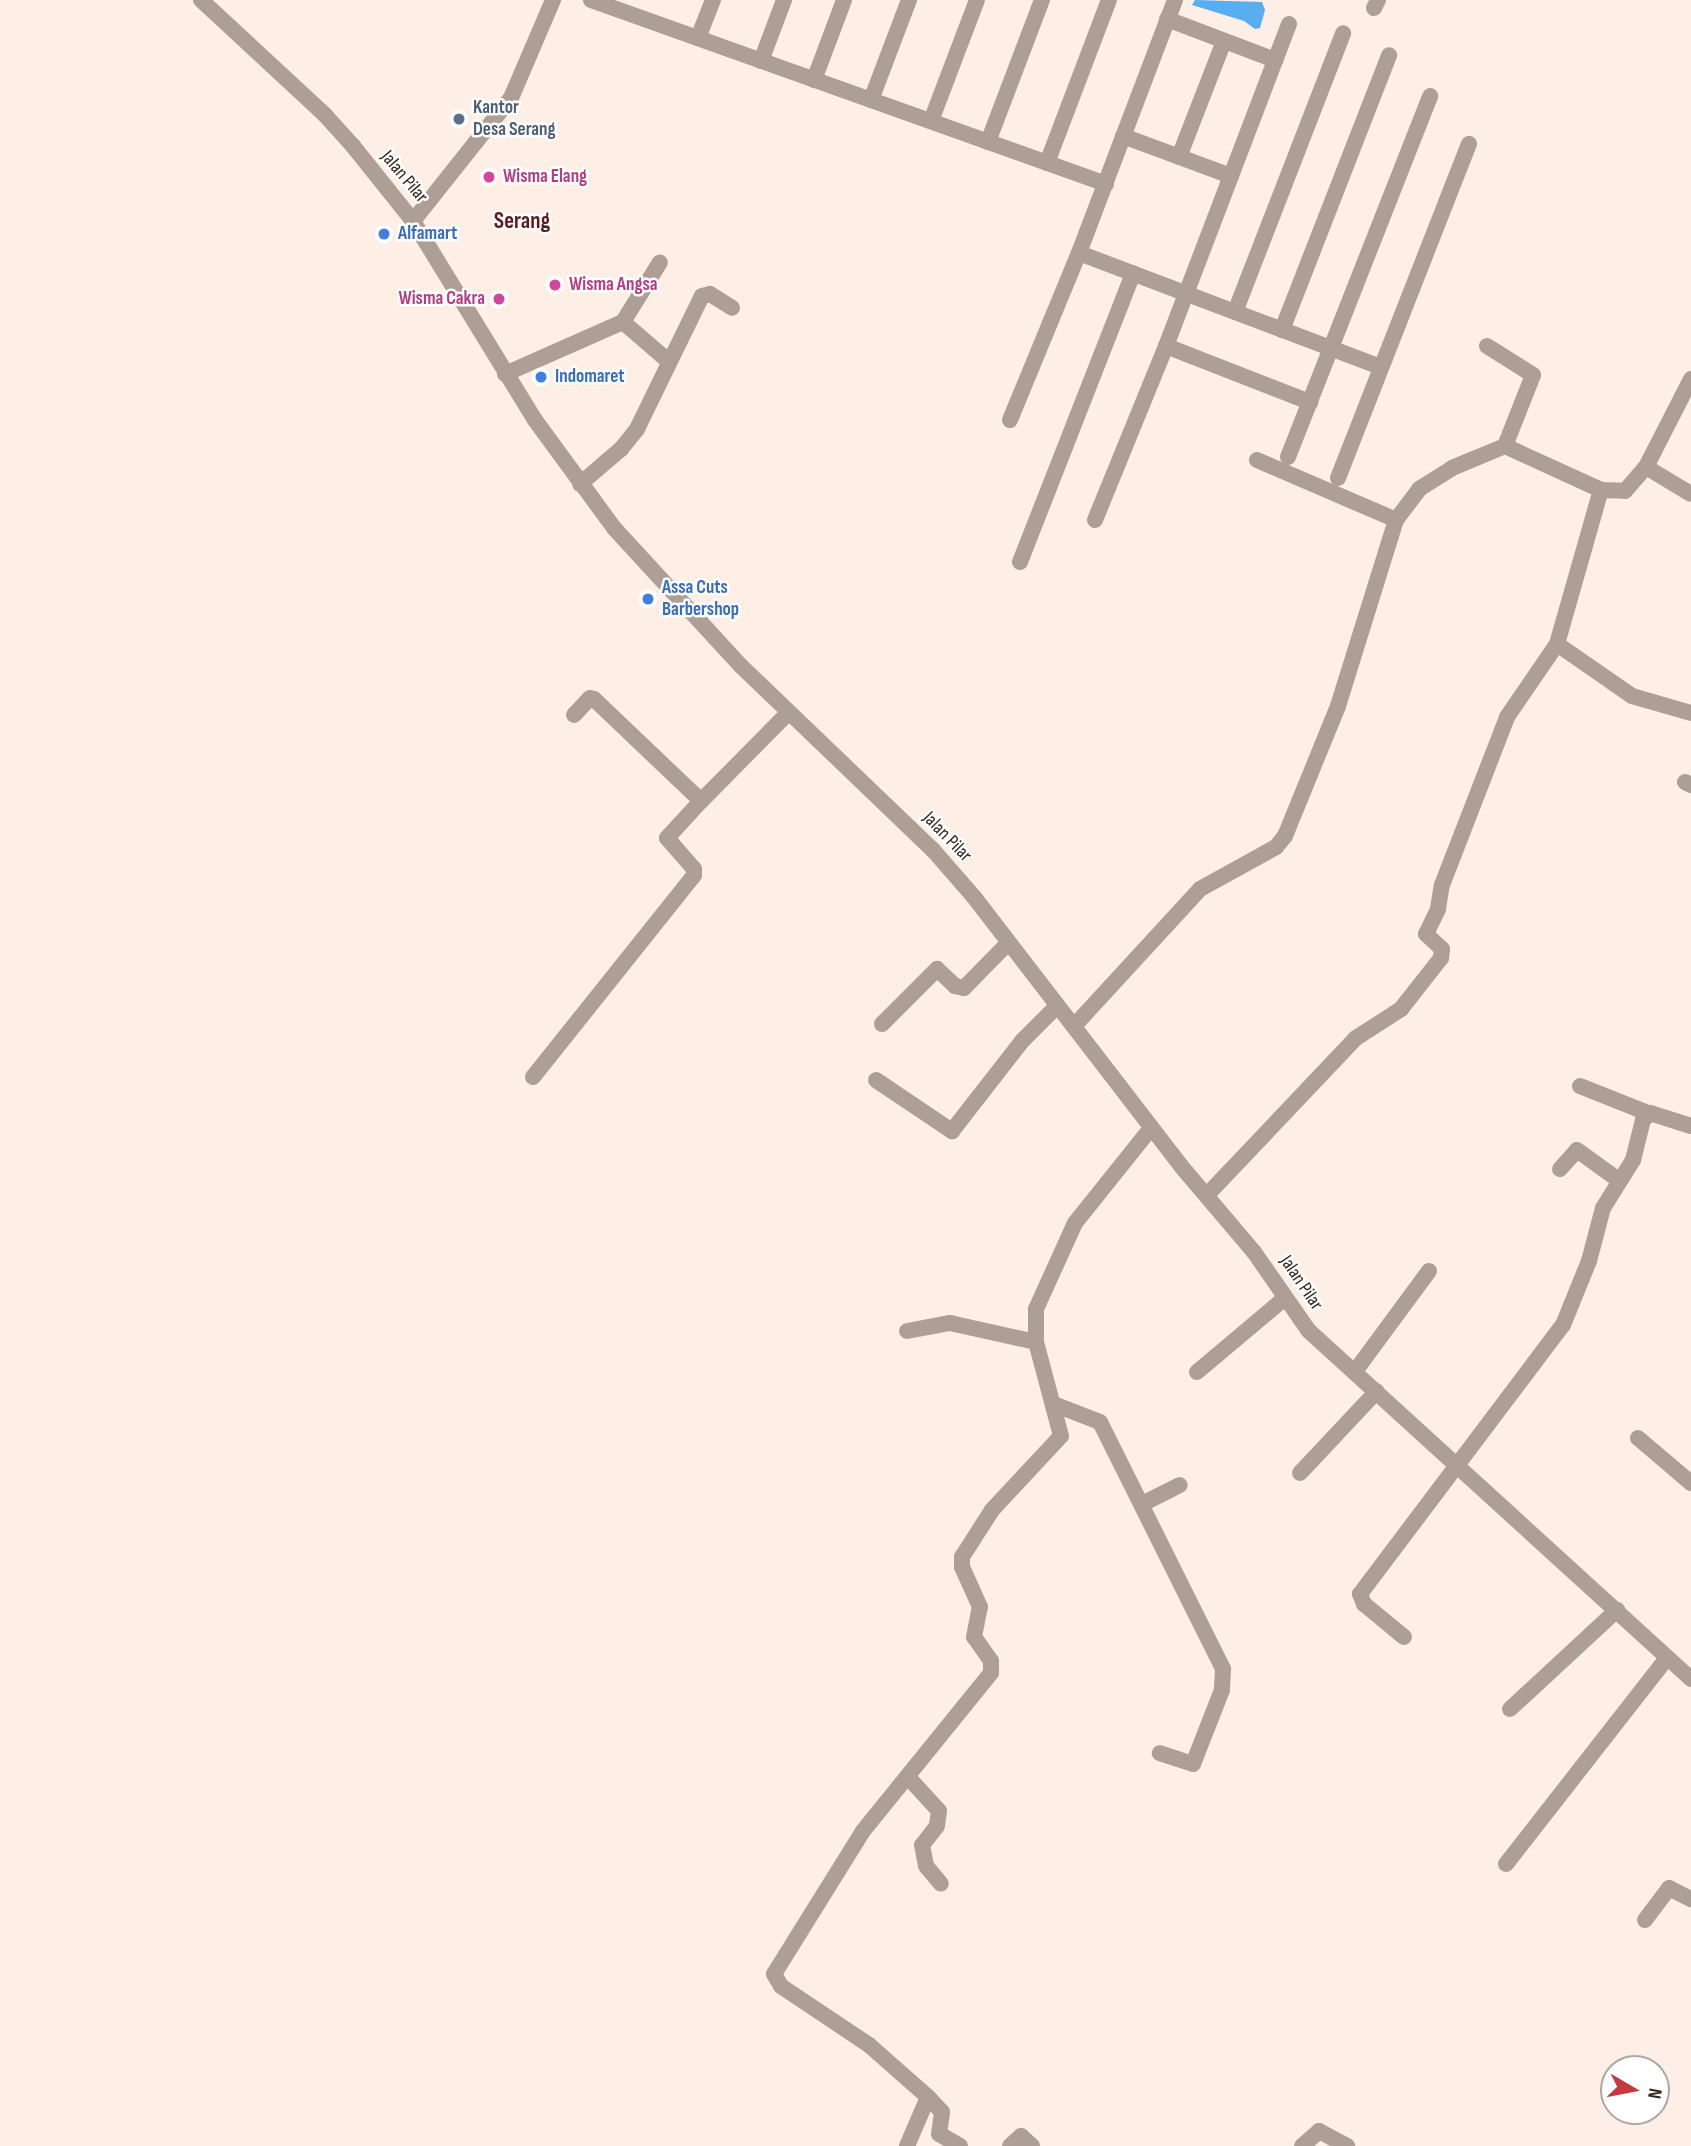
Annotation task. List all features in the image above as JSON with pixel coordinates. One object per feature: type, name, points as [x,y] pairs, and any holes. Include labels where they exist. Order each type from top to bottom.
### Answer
[{"type":"street","name":"Jalan Pilar","points":[[201,0],[326,115],[413,221],[505,374],[580,484],[629,545],[788,713],[933,850],[1056,1006],[1075,1025],[1308,1331],[1356,1370],[1666,1659],[1691,1679]]},
{"type":"street","points":[[413,221],[511,98],[552,0]]},
{"type":"street","points":[[591,0],[1106,184]]},
{"type":"street","points":[[698,38],[713,0]]},
{"type":"street","points":[[761,61],[784,0]]},
{"type":"street","points":[[814,80],[844,0]]},
{"type":"street","points":[[871,100],[909,0]]},
{"type":"street","points":[[931,121],[977,0]]},
{"type":"street","points":[[988,142],[1042,0]]},
{"type":"street","points":[[1047,163],[1109,0]]},
{"type":"street","points":[[1010,420],[1080,253],[1175,0]]},
{"type":"street","points":[[1167,19],[1275,60]]},
{"type":"street","points":[[1095,520],[1166,346],[1289,24]]},
{"type":"street","points":[[1235,312],[1343,33]]},
{"type":"street","points":[[1179,157],[1224,41]]},
{"type":"street","points":[[1282,330],[1389,55]]},
{"type":"street","points":[[1288,457],[1430,96]]},
{"type":"street","points":[[1124,136],[1231,176]]},
{"type":"street","points":[[1338,478],[1469,144]]},
{"type":"street","points":[[1080,253],[1381,367]]},
{"type":"street","points":[[505,374],[624,322],[660,262]]},
{"type":"street","points":[[1020,562],[1133,273]]},
{"type":"street","points":[[580,484],[621,449],[637,429],[667,360],[704,294],[732,308]]},
{"type":"street","points":[[624,322],[667,360]]},
{"type":"street","points":[[1166,346],[1310,402]]},
{"type":"street","points":[[1075,1025],[1200,889],[1276,847],[1285,836],[1338,706],[1396,520],[1419,489],[1434,478],[1505,446],[1532,375],[1487,346]]},
{"type":"street","points":[[1505,446],[1601,490],[1625,491],[1646,467],[1691,379]]},
{"type":"street","points":[[1257,460],[1396,520]]},
{"type":"street","points":[[1646,467],[1691,494]]},
{"type":"street","points":[[1207,1195],[1356,1038],[1401,1009],[1441,958],[1442,948],[1426,934],[1438,909],[1457,841],[1507,717],[1557,644],[1601,490]]},
{"type":"street","points":[[1557,644],[1632,696],[1691,713]]},
{"type":"street","points":[[574,715],[590,698],[594,699],[701,801]]},
{"type":"street","points":[[533,1077],[694,876],[694,869],[667,838],[788,713]]},
{"type":"street","points":[[882,1024],[937,969],[955,986],[964,988],[1008,943]]},
{"type":"street","points":[[876,1080],[953,1131],[1022,1041],[1056,1006]]},
{"type":"street","points":[[1580,1086],[1648,1114],[1691,1126]]},
{"type":"street","points":[[1404,1637],[1364,1605],[1360,1594],[1456,1463],[1563,1325],[1617,1179],[1633,1160],[1639,1130],[1648,1114]]},
{"type":"street","points":[[960,2146],[939,2134],[942,2112],[928,2097],[869,2045],[777,1982],[774,1974],[863,1831],[991,1673],[991,1661],[974,1637],[980,1608],[962,1567],[962,1557],[992,1510],[1057,1445],[1061,1429],[1036,1342],[1036,1309],[1075,1223],[1151,1128]]},
{"type":"street","points":[[1560,1169],[1577,1150],[1617,1179]]},
{"type":"street","points":[[1356,1370],[1429,1271]]},
{"type":"street","points":[[1197,1372],[1285,1298]]},
{"type":"street","points":[[907,1331],[950,1322],[1036,1342]]},
{"type":"street","points":[[1300,1473],[1377,1391]]},
{"type":"street","points":[[1056,1405],[1100,1422],[1225,1679],[1193,1765],[1160,1753]]},
{"type":"street","points":[[1638,1438],[1691,1483]]},
{"type":"street","points":[[1142,1504],[1181,1485]]},
{"type":"street","points":[[1510,1709],[1617,1611]]},
{"type":"street","points":[[1506,1864],[1666,1659]]},
{"type":"street","points":[[908,1777],[939,1811],[937,1826],[922,1845],[926,1866],[941,1884]]},
{"type":"street","points":[[1645,1920],[1669,1888],[1691,1899]]},
{"type":"street","points":[[907,2146],[928,2097]]},
{"type":"street","points":[[1302,2146],[1319,2131],[1347,2146]]},
{"type":"street","points":[[1010,2146],[1021,2136],[1032,2146]]},
{"type":"water","points":[[1195,0],[1262,2],[1265,10],[1260,28],[1255,29],[1244,21],[1192,5]]},
{"type":"place","name":"Kantor Desa Serang","points":[[459,119]]},
{"type":"place","name":"Wisma Elang","points":[[489,177]]},
{"type":"place","name":"Alfamart","points":[[384,234]]},
{"type":"place","name":"Wisma Angsa","points":[[555,285]]},
{"type":"place","name":"Wisma Cakra","points":[[499,299]]},
{"type":"place","name":"Indomaret","points":[[541,377]]},
{"type":"place","name":"Assa Cuts Barbershop","points":[[648,599]]},
{"type":"district","name":"Serang","points":[[522,221]]}]
